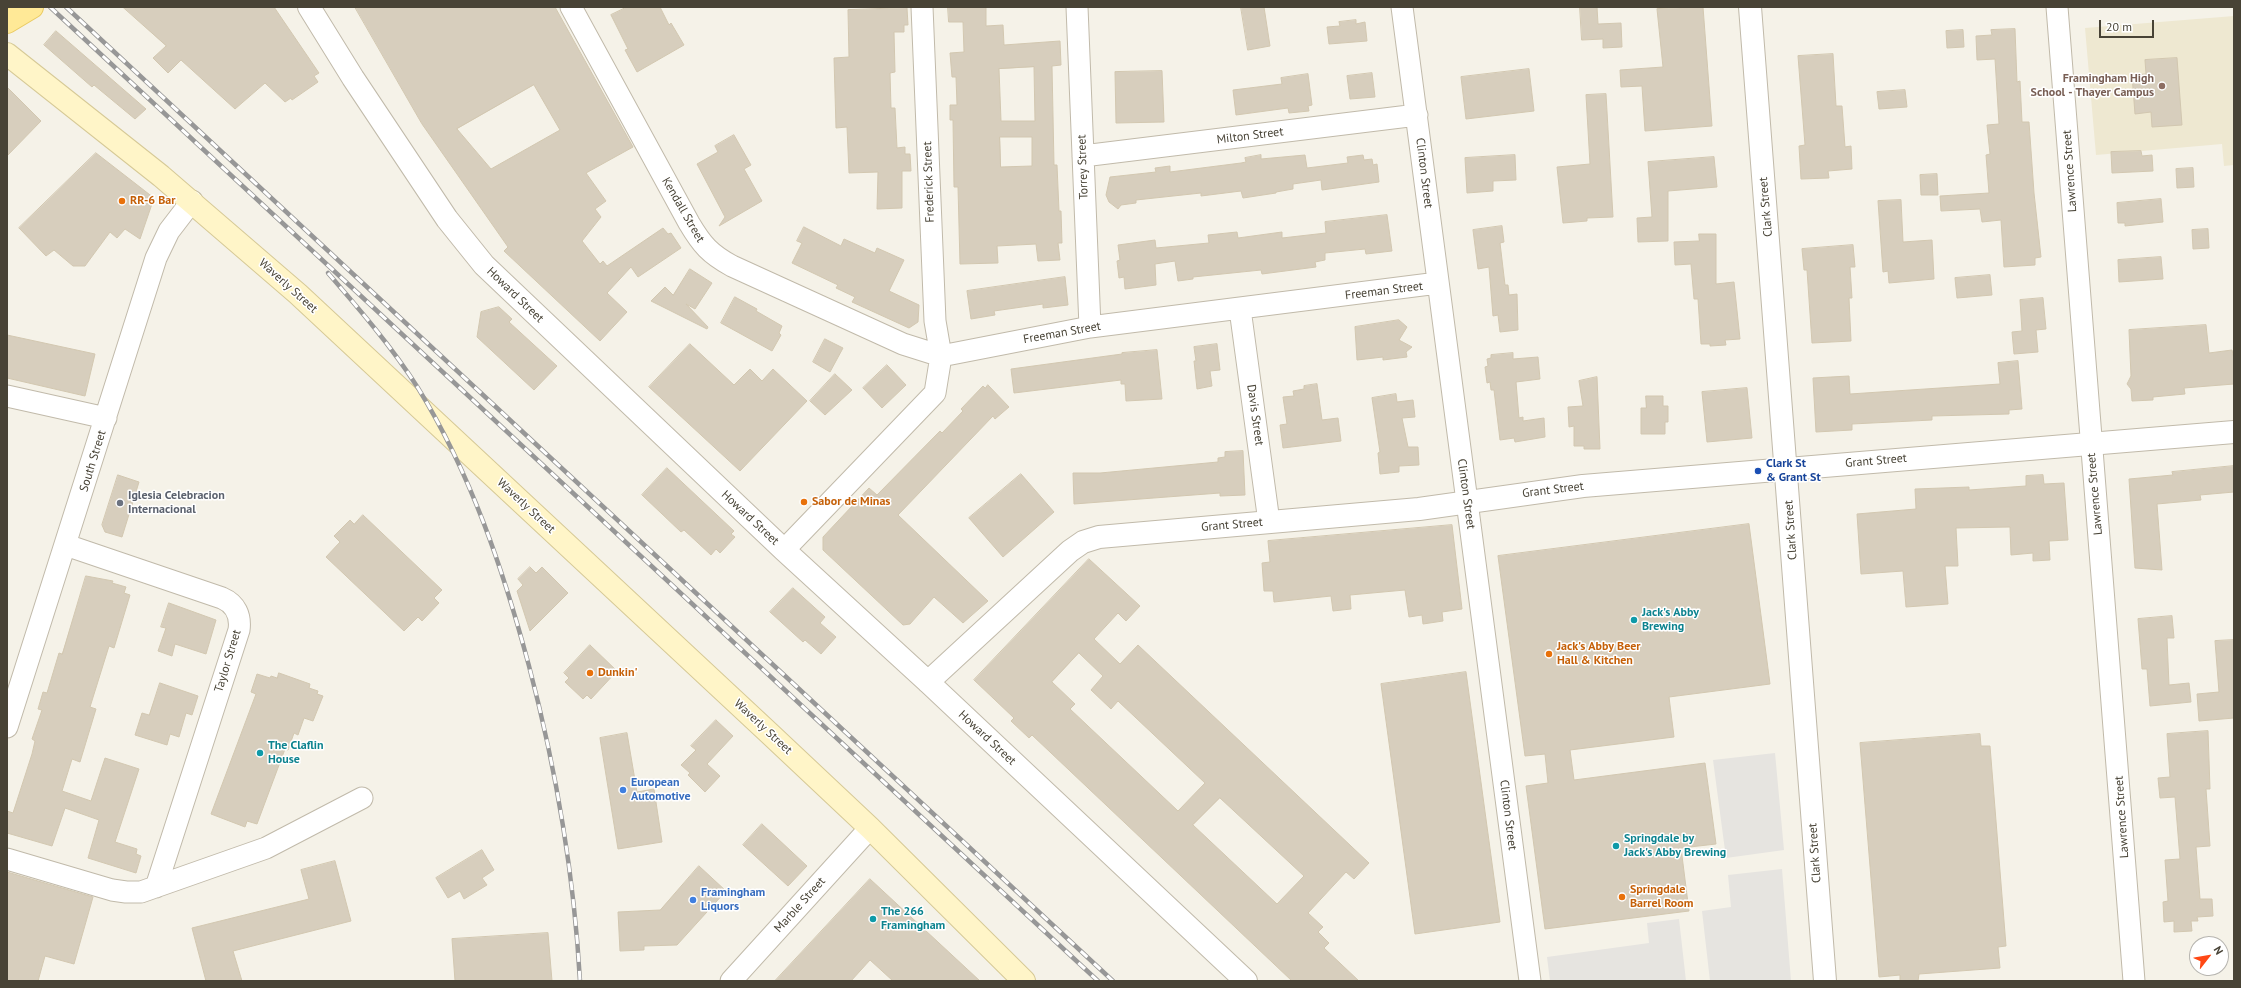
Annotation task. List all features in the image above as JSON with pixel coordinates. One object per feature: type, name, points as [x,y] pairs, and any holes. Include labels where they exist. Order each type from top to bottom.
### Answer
[{"type":"main road","points":[[7,22],[32,7]]},
{"type":"main road","name":"Waverly Street","points":[[7,54],[192,201],[298,294],[438,423],[870,828],[1024,981]]},
{"type":"street","name":"Howard Street","points":[[309,7],[353,78],[465,244],[534,314],[784,550],[928,682],[1246,981]]},
{"type":"street","name":"Kendall Street","points":[[571,7],[701,244],[714,256],[732,266],[903,344],[941,356]]},
{"type":"street","name":"Frederick Street","points":[[922,7],[935,321],[941,356]]},
{"type":"street","name":"Torrey Street","points":[[1077,7],[1090,327]]},
{"type":"street","name":"Clinton Street","points":[[1402,7],[1530,981]]},
{"type":"street","name":"Clark Street","points":[[1750,7],[1787,468],[1825,981]]},
{"type":"street","name":"Lawrence Street","points":[[2057,7],[2134,981]]},
{"type":"street","name":"Milton Street","points":[[1083,156],[1417,116]]},
{"type":"street","name":"South Street","points":[[7,727],[159,250],[173,226],[192,201]]},
{"type":"street","name":"Freeman Street","points":[[941,356],[1090,327],[1438,283]]},
{"type":"street","name":"Davis Street","points":[[1240,309],[1269,522]]},
{"type":"street","points":[[784,550],[935,393],[941,356]]},
{"type":"street","points":[[7,396],[106,418]]},
{"type":"street","name":"Grant Street","points":[[928,682],[1059,561],[1083,542],[1106,536],[1419,509],[1574,487],[1787,468],[2234,432]]},
{"type":"street","name":"Taylor Street","points":[[66,545],[222,598],[235,608],[239,617],[239,630],[156,887]]},
{"type":"street","points":[[7,859],[119,891],[137,892],[156,887],[266,848],[362,798]]},
{"type":"street","name":"Marble Street","points":[[731,981],[870,828]]},
{"type":"shaded area","name":"Framingham High School - Thayer Campus","points":[[2234,16],[2234,165],[2224,166],[2222,144],[2096,155],[2085,28]]},
{"type":"shaded area","points":[[1775,753],[1784,850],[1726,858],[1713,760]]},
{"type":"shaded area","points":[[1782,869],[1791,981],[1710,981],[1702,911],[1731,907],[1728,875]]},
{"type":"shaded area","points":[[1679,919],[1686,981],[1550,981],[1547,957],[1649,943],[1647,923]]},
{"type":"building","points":[[123,7],[274,7],[319,73],[314,76],[318,82],[292,100],[291,98],[285,102],[265,83],[235,109],[181,60],[168,73],[153,58],[166,46]]},
{"type":"building","points":[[355,7],[555,7],[633,147],[586,173],[606,201],[595,209],[601,217],[582,241],[600,264],[603,261],[607,266],[663,228],[668,234],[671,233],[681,248],[638,277],[631,267],[607,293],[627,312],[600,341],[504,251],[508,247],[422,124]],"holes":[[[534,85],[560,130],[491,169],[457,129]]]},
{"type":"building","points":[[627,7],[660,7],[669,25],[671,23],[684,45],[637,72],[625,50],[628,49],[611,15]]},
{"type":"building","points":[[948,7],[986,7],[986,26],[1003,25],[1004,45],[1060,41],[1061,65],[1052,66],[1054,165],[1057,165],[1059,211],[1061,211],[1062,243],[1058,243],[1060,260],[1038,261],[1036,244],[997,246],[998,263],[960,264],[958,187],[954,187],[953,120],[950,120],[950,105],[957,105],[956,77],[952,77],[950,53],[964,52],[963,22],[949,22]],"holes":[[[1034,67],[1035,121],[1001,121],[999,69]],[[1000,137],[1032,137],[1032,166],[1001,167]]]},
{"type":"building","points":[[1241,7],[1264,7],[1270,46],[1248,50]]},
{"type":"building","points":[[1580,7],[1597,7],[1598,24],[1621,23],[1622,47],[1603,48],[1603,39],[1582,40]]},
{"type":"building","points":[[1703,7],[1712,126],[1645,131],[1642,86],[1621,87],[1620,70],[1663,67],[1657,9]]},
{"type":"building","points":[[907,8],[908,25],[904,25],[904,32],[894,32],[895,72],[890,73],[891,108],[895,108],[897,148],[905,147],[905,154],[910,154],[911,171],[902,171],[902,208],[877,209],[878,172],[849,173],[847,127],[836,128],[834,58],[849,57],[848,10]]},
{"type":"building","points":[[1356,20],[1356,24],[1365,22],[1367,41],[1329,44],[1327,27],[1340,26],[1339,22]]},
{"type":"building","points":[[2015,29],[2017,82],[2020,81],[2022,122],[2029,122],[2034,193],[2041,257],[2035,258],[2035,265],[2004,267],[2001,220],[1982,222],[1980,209],[1941,211],[1940,196],[1989,193],[1986,155],[1990,154],[1987,125],[1999,124],[1995,59],[1977,60],[1976,36],[1992,35],[1991,30]]},
{"type":"building","points":[[1963,30],[1964,47],[1947,48],[1946,31]]},
{"type":"building","points":[[56,31],[146,109],[135,119],[94,85],[92,87],[44,45]]},
{"type":"building","points":[[1833,54],[1836,106],[1842,106],[1845,147],[1851,146],[1852,169],[1828,171],[1829,178],[1801,179],[1799,146],[1805,145],[1798,56]]},
{"type":"building","points":[[2177,58],[2182,125],[2152,127],[2151,112],[2135,114],[2132,75],[2146,74],[2145,60]]},
{"type":"building","points":[[1529,69],[1534,111],[1466,119],[1461,77]]},
{"type":"building","points":[[1162,71],[1164,122],[1116,123],[1115,72]]},
{"type":"building","points":[[1372,73],[1375,97],[1350,99],[1347,76]]},
{"type":"building","points":[[1308,74],[1312,105],[1308,106],[1309,111],[1289,113],[1288,108],[1236,115],[1233,90],[1282,84],[1281,78]]},
{"type":"building","points":[[7,87],[41,121],[7,156]]},
{"type":"building","points":[[1905,90],[1907,107],[1879,109],[1877,92]]},
{"type":"building","points":[[1606,94],[1613,217],[1587,218],[1587,221],[1563,223],[1557,167],[1590,164],[1586,95]]},
{"type":"building","points":[[734,135],[751,165],[744,169],[762,201],[719,226],[725,217],[697,164],[718,152],[715,146]]},
{"type":"building","points":[[2141,151],[2142,156],[2152,155],[2153,171],[2112,173],[2111,152]]},
{"type":"building","points":[[96,153],[154,198],[140,239],[125,229],[117,238],[110,232],[85,266],[73,266],[54,250],[46,256],[19,228]]},
{"type":"building","points":[[1261,155],[1261,159],[1305,155],[1307,168],[1348,163],[1347,157],[1363,155],[1364,160],[1372,159],[1373,165],[1377,164],[1379,182],[1322,190],[1321,180],[1293,184],[1293,189],[1276,193],[1243,198],[1241,191],[1201,196],[1201,193],[1136,200],[1136,203],[1121,205],[1118,209],[1109,202],[1106,195],[1110,177],[1156,172],[1155,168],[1170,166],[1170,172],[1241,163],[1246,162],[1245,158]]},
{"type":"building","points":[[1515,155],[1516,180],[1493,181],[1493,191],[1467,193],[1465,158]]},
{"type":"building","points":[[1714,157],[1717,187],[1668,191],[1668,241],[1638,242],[1637,218],[1652,217],[1648,162]]},
{"type":"building","points":[[2193,168],[2194,187],[2177,188],[2176,169]]},
{"type":"building","points":[[1937,174],[1938,195],[1921,195],[1920,175]]},
{"type":"building","points":[[2161,199],[2163,222],[2125,226],[2125,223],[2118,223],[2117,203]]},
{"type":"building","points":[[1901,200],[1903,242],[1932,240],[1934,279],[1889,283],[1888,271],[1883,272],[1878,201]]},
{"type":"building","points":[[1387,215],[1392,251],[1366,254],[1365,249],[1325,253],[1325,260],[1315,262],[1316,267],[1262,274],[1261,270],[1193,277],[1193,279],[1178,281],[1175,261],[1155,264],[1156,285],[1125,289],[1124,277],[1119,278],[1117,261],[1120,260],[1118,245],[1155,240],[1156,248],[1209,243],[1208,235],[1237,232],[1238,238],[1282,232],[1282,238],[1326,233],[1325,222]]},
{"type":"building","points":[[1502,226],[1504,242],[1500,243],[1505,285],[1508,285],[1509,295],[1517,294],[1518,330],[1500,332],[1498,315],[1493,316],[1489,267],[1478,269],[1473,230]]},
{"type":"building","points":[[804,227],[841,246],[844,239],[875,253],[877,248],[904,260],[889,291],[919,305],[918,322],[909,328],[852,302],[855,297],[836,288],[838,285],[792,263],[802,243],[797,241]]},
{"type":"building","points":[[2208,229],[2209,248],[2193,249],[2192,230]]},
{"type":"building","points":[[1699,234],[1716,234],[1716,284],[1734,282],[1740,339],[1725,340],[1726,345],[1710,346],[1710,344],[1701,344],[1698,299],[1694,299],[1691,264],[1675,265],[1674,242],[1699,241]]},
{"type":"building","points":[[1853,245],[1855,267],[1850,267],[1852,298],[1849,298],[1851,341],[1812,343],[1807,270],[1804,270],[1802,249]]},
{"type":"building","points":[[2161,257],[2163,279],[2119,282],[2118,260]]},
{"type":"building","points":[[690,269],[712,283],[695,309],[686,304],[708,327],[707,329],[651,301],[665,287],[673,295]]},
{"type":"building","points":[[1990,275],[1992,295],[1957,298],[1955,278]]},
{"type":"building","points":[[1065,277],[1068,305],[1043,308],[1043,304],[994,311],[995,315],[971,319],[967,291]]},
{"type":"building","points":[[735,297],[757,309],[756,311],[782,326],[779,333],[781,335],[772,351],[721,323]]},
{"type":"building","points":[[2043,298],[2046,329],[2036,330],[2038,352],[2014,354],[2012,332],[2022,331],[2020,300]]},
{"type":"building","points":[[499,307],[512,319],[509,322],[557,366],[534,390],[477,337],[481,312]]},
{"type":"building","points":[[1399,320],[1407,327],[1399,340],[1412,347],[1406,352],[1407,357],[1383,360],[1383,357],[1357,360],[1355,327]]},
{"type":"building","points":[[2206,325],[2209,353],[2232,350],[2234,359],[2234,384],[2184,388],[2185,394],[2153,397],[2153,400],[2132,401],[2131,389],[2127,384],[2131,376],[2129,330]]},
{"type":"building","points":[[7,335],[95,354],[85,396],[7,378]]},
{"type":"building","points":[[825,339],[843,348],[830,372],[813,362]]},
{"type":"building","points":[[690,344],[734,385],[750,369],[762,381],[773,369],[807,401],[740,471],[649,387]]},
{"type":"building","points":[[1217,344],[1220,370],[1210,371],[1212,386],[1197,389],[1194,347]]},
{"type":"building","points":[[1157,350],[1162,399],[1126,401],[1125,384],[1121,384],[1121,380],[1014,393],[1011,369],[1122,353]]},
{"type":"building","points":[[1513,353],[1513,359],[1538,357],[1540,379],[1516,382],[1519,418],[1523,417],[1523,421],[1544,418],[1545,437],[1515,442],[1514,438],[1500,440],[1494,390],[1491,390],[1490,382],[1487,383],[1485,367],[1488,366],[1487,359],[1491,358],[1491,355]]},
{"type":"building","points":[[2018,361],[2022,409],[2009,410],[2009,414],[1932,416],[1932,420],[1852,424],[1852,430],[1816,432],[1813,378],[1849,376],[1850,394],[2000,384],[1998,363]]},
{"type":"building","points":[[887,365],[906,385],[882,408],[863,388]]},
{"type":"building","points":[[835,374],[852,390],[825,415],[810,401]]},
{"type":"building","points":[[1597,377],[1600,449],[1584,449],[1584,446],[1574,446],[1574,426],[1569,427],[1568,407],[1583,406],[1579,381]]},
{"type":"building","points":[[1317,384],[1322,420],[1338,418],[1341,441],[1283,448],[1280,425],[1287,424],[1283,397],[1294,396],[1293,391],[1304,389],[1304,386]]},
{"type":"building","points":[[988,385],[1009,407],[995,419],[993,416],[898,515],[988,601],[963,623],[934,597],[910,624],[903,625],[823,550],[823,537],[869,488],[877,495],[940,431],[942,433],[963,411],[961,409],[983,386],[985,388]]},
{"type":"building","points":[[1747,388],[1752,438],[1707,442],[1702,392]]},
{"type":"building","points":[[1396,394],[1397,402],[1413,400],[1415,417],[1402,418],[1408,447],[1418,447],[1419,465],[1399,466],[1399,472],[1380,474],[1378,453],[1380,452],[1372,398]]},
{"type":"building","points":[[1646,396],[1663,396],[1663,406],[1668,406],[1668,422],[1665,422],[1665,434],[1641,434],[1641,408],[1646,408]]},
{"type":"building","points":[[1243,451],[1245,495],[1220,496],[1220,493],[1074,504],[1073,473],[1100,473],[1218,462],[1218,458],[1225,457],[1225,452]]},
{"type":"building","points":[[2234,466],[2234,492],[2200,495],[2201,500],[2157,504],[2162,570],[2135,568],[2129,479],[2173,475],[2172,472]]},
{"type":"building","points":[[667,468],[734,531],[731,534],[735,537],[720,553],[716,549],[711,555],[684,530],[681,532],[642,495]]},
{"type":"building","points":[[1021,474],[1054,512],[1003,557],[969,518]]},
{"type":"building","name":"Iglesia Celebracion Internacional","points":[[118,475],[139,482],[122,537],[105,532],[102,525]]},
{"type":"building","points":[[2043,475],[2044,484],[2064,483],[2068,540],[2049,541],[2050,560],[2033,561],[2033,553],[2011,555],[2010,527],[1956,528],[1958,566],[1945,566],[1948,604],[1906,607],[1903,571],[1861,574],[1857,514],[1916,509],[1915,489],[1969,487],[1969,490],[2026,486],[2026,476]]},
{"type":"building","points":[[363,515],[442,590],[434,598],[439,603],[422,621],[418,617],[404,631],[326,557],[340,542],[334,536],[350,520],[354,524]]},
{"type":"building","name":"Jack's Abby Brewing","points":[[1749,524],[1770,684],[1669,697],[1674,737],[1570,750],[1574,780],[1705,763],[1716,844],[1681,848],[1689,911],[1545,929],[1526,786],[1548,783],[1545,754],[1525,756],[1498,556]]},
{"type":"building","points":[[1452,525],[1462,609],[1442,612],[1443,621],[1423,624],[1422,615],[1409,617],[1405,590],[1350,595],[1351,609],[1333,611],[1331,596],[1274,602],[1273,591],[1264,591],[1262,563],[1270,562],[1268,541]]},
{"type":"building","points":[[1089,559],[1140,606],[1126,621],[1118,613],[1094,639],[1120,664],[1138,645],[1369,863],[1354,879],[1346,872],[1308,913],[1323,927],[1318,932],[1329,943],[1324,948],[1359,981],[1292,981],[1032,735],[1029,738],[1011,721],[1014,718],[974,680]],"holes":[[[1079,653],[1103,676],[1091,690],[1111,709],[1118,701],[1205,783],[1178,811],[1070,709],[1075,704],[1052,682]],[[1220,798],[1304,876],[1277,904],[1193,825]]]},
{"type":"building","points":[[530,567],[536,573],[542,567],[568,593],[530,631],[517,591],[523,585],[518,579]]},
{"type":"building","points":[[86,576],[113,581],[112,583],[126,587],[124,593],[130,595],[114,648],[109,646],[90,707],[96,709],[80,762],[72,759],[62,791],[91,801],[105,758],[139,769],[115,842],[137,849],[136,854],[141,856],[136,873],[88,858],[99,820],[65,808],[52,846],[7,833],[7,811],[13,813],[32,754],[35,741],[32,739],[42,710],[38,709],[43,692],[47,693],[59,653],[62,654]]},
{"type":"building","points":[[793,588],[825,617],[820,623],[836,637],[821,654],[805,640],[803,642],[770,612]]},
{"type":"building","points":[[169,603],[216,620],[206,654],[175,644],[172,656],[158,651],[166,628],[161,627]]},
{"type":"building","points":[[2172,616],[2174,638],[2167,638],[2169,685],[2189,683],[2191,702],[2150,706],[2147,669],[2142,669],[2138,619]]},
{"type":"building","points":[[2234,640],[2234,718],[2199,721],[2197,694],[2219,692],[2215,641]]},
{"type":"building","points":[[590,645],[617,671],[591,699],[587,695],[583,699],[565,682],[569,678],[564,673]]},
{"type":"building","points":[[1466,672],[1500,922],[1415,934],[1381,684]]},
{"type":"building","name":"The Claflin House","points":[[279,673],[310,684],[309,688],[318,691],[317,694],[323,696],[313,721],[304,718],[298,735],[294,733],[288,750],[285,749],[257,824],[247,821],[245,827],[211,814],[256,694],[251,692],[257,674],[270,678],[271,676],[277,678]]},
{"type":"building","points":[[160,683],[198,696],[192,715],[186,713],[179,737],[170,734],[167,745],[135,735],[142,713],[149,715]]},
{"type":"building","points":[[716,720],[733,736],[707,764],[720,776],[705,792],[688,775],[690,773],[681,765],[696,750],[691,746]]},
{"type":"building","points":[[2208,731],[2210,789],[2206,789],[2210,846],[2196,847],[2200,899],[2212,899],[2213,916],[2197,917],[2198,921],[2191,921],[2192,931],[2174,932],[2174,921],[2164,922],[2163,902],[2168,901],[2165,860],[2180,859],[2175,797],[2160,798],[2158,778],[2170,777],[2167,734]]},
{"type":"building","name":"European Automotive","points":[[627,733],[637,792],[654,789],[662,842],[618,849],[600,738]]},
{"type":"building","points":[[1980,734],[1981,746],[1990,746],[2006,946],[1998,947],[2000,968],[1919,974],[1918,981],[1900,981],[1900,975],[1879,977],[1860,743]]},
{"type":"building","points":[[762,824],[807,866],[788,886],[743,845]]},
{"type":"building","points":[[482,850],[494,870],[482,878],[487,885],[464,899],[460,891],[448,898],[436,878]]},
{"type":"building","points":[[335,861],[351,921],[233,951],[242,981],[206,981],[192,928],[309,899],[301,870]]},
{"type":"building","name":"Framingham Liquors","points":[[699,866],[726,891],[677,945],[644,946],[644,950],[620,951],[618,912],[660,910]]},
{"type":"building","points":[[7,872],[93,897],[74,964],[45,956],[38,981],[7,981]]},
{"type":"building","name":"The 266 Framingham","points":[[870,879],[980,981],[893,981],[870,960],[851,981],[775,981]]},
{"type":"building","points":[[548,933],[552,981],[455,981],[452,939]]},
{"type":"railway","points":[[50,7],[1098,981]]},
{"type":"railway","points":[[66,7],[1113,981]]},
{"type":"railway","points":[[328,273],[387,343],[418,388],[454,454],[484,523],[519,630],[548,744],[568,861],[580,981]]},
{"type":"place","name":"Framingham High School - Thayer Campus","points":[[2162,86]]},
{"type":"place","name":"RR-6 Bar","points":[[122,201]]},
{"type":"place","name":"Clark St & Grant St","points":[[1758,471]]},
{"type":"place","name":"Sabor de Minas","points":[[804,502]]},
{"type":"place","name":"Iglesia Celebracion Internacional","points":[[120,503]]},
{"type":"place","name":"Jack's Abby Brewing","points":[[1634,620]]},
{"type":"place","name":"Jack's Abby Beer Hall & Kitchen","points":[[1549,654]]},
{"type":"place","name":"Dunkin'","points":[[590,673]]},
{"type":"place","name":"The Claflin House","points":[[260,753]]},
{"type":"place","name":"European Automotive","points":[[623,790]]},
{"type":"place","name":"Springdale by Jack's Abby Brewing","points":[[1616,846]]},
{"type":"place","name":"Springdale Barrel Room","points":[[1622,897]]},
{"type":"place","name":"Framingham Liquors","points":[[693,900]]},
{"type":"place","name":"The 266 Framingham","points":[[873,919]]}]
